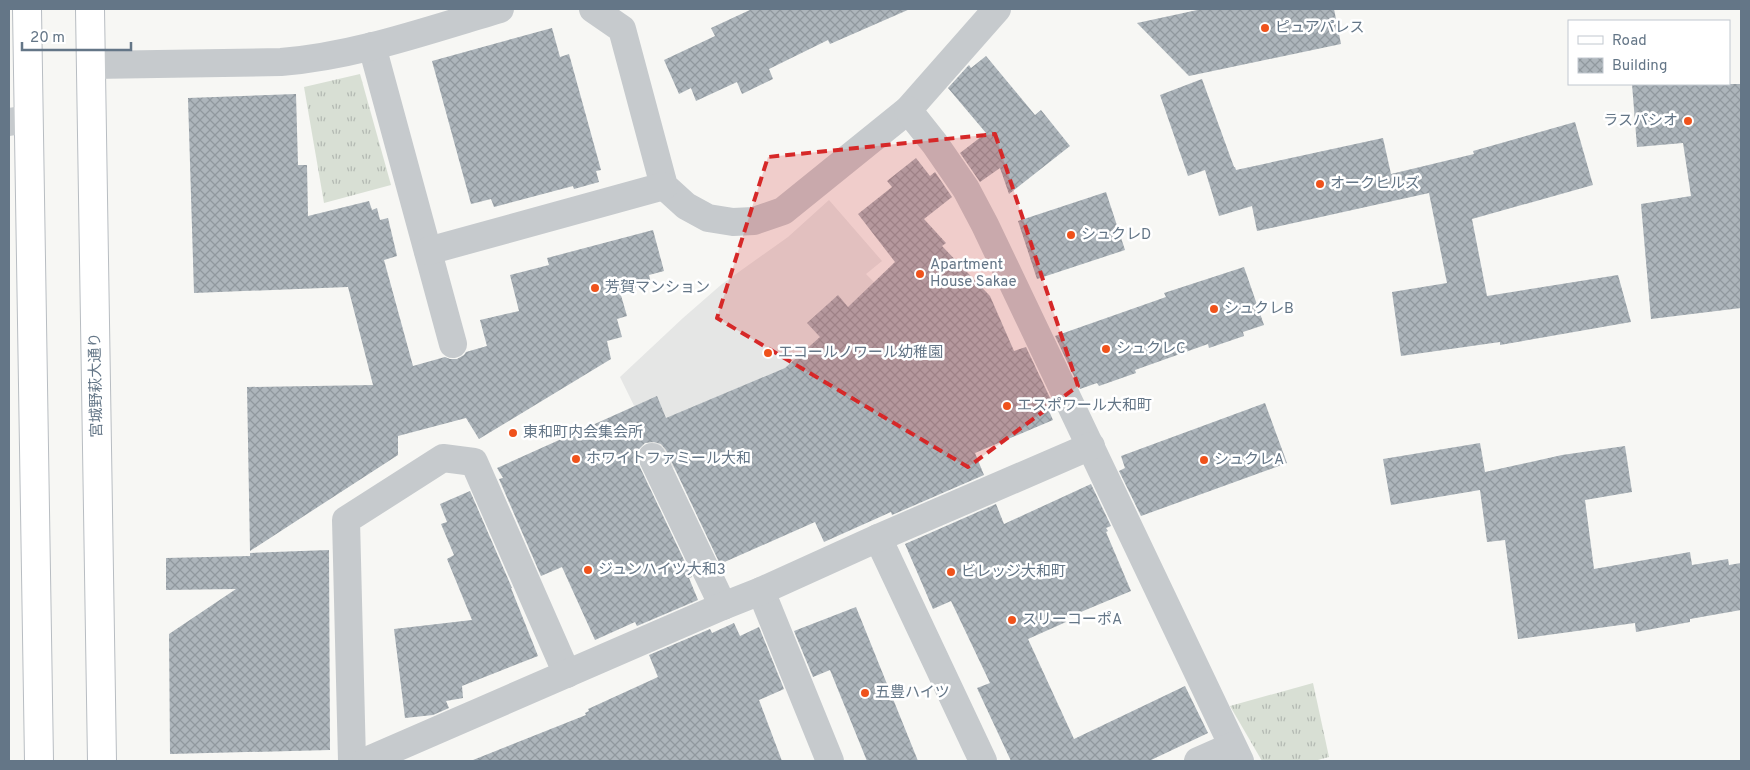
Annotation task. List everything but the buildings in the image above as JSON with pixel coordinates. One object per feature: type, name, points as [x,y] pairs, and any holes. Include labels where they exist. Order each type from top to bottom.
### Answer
[{"type":"street","points":[[27,9],[19,121],[39,761]]},
{"type":"street","name":"宮城野萩大通り","points":[[90,9],[102,761]]},
{"type":"street","points":[[92,65],[282,62],[328,56],[372,46],[500,9]]},
{"type":"street","points":[[593,9],[619,19],[664,186],[686,206],[708,218],[733,222],[754,221],[784,211],[908,110],[997,9]]},
{"type":"street","points":[[372,46],[453,344]]},
{"type":"street","points":[[908,110],[935,144],[966,189],[985,225],[1236,754],[1198,761]]},
{"type":"street","points":[[428,251],[664,186]]},
{"type":"street","points":[[366,761],[723,606],[762,591],[878,538],[1091,446]]},
{"type":"street","points":[[652,457],[723,606]]},
{"type":"street","points":[[352,761],[346,520],[443,458],[474,462],[567,674]]},
{"type":"street","points":[[878,538],[982,761]]},
{"type":"street","points":[[762,591],[830,761]]},
{"type":"highlighted area","points":[[995,134],[1078,386],[968,467],[717,318],[768,157]]},
{"type":"shaded area","name":"エコールノワール幼稚園","points":[[829,200],[882,261],[866,274],[920,329],[834,401],[666,471],[620,377],[722,284],[788,237]]},
{"type":"green space","points":[[360,74],[391,185],[324,203],[304,87]]},
{"type":"green space","points":[[1313,683],[1329,757],[1314,761],[1262,761],[1230,706]]},
{"type":"place","name":"ピュアパレス","points":[[1265,28]]},
{"type":"place","name":"ラスパシオ","points":[[1688,121]]},
{"type":"place","name":"オークヒルズ","points":[[1320,184]]},
{"type":"place","name":"シュクレD","points":[[1071,235]]},
{"type":"place","name":"Apartment House Sakae","points":[[920,274]]},
{"type":"place","name":"芳賀マンション","points":[[595,288]]},
{"type":"place","name":"シュクレB","points":[[1214,309]]},
{"type":"place","name":"シュクレC","points":[[1106,349]]},
{"type":"place","name":"エコールノワール幼稚園","points":[[768,353]]},
{"type":"place","name":"エスポワール大和町","points":[[1007,406]]},
{"type":"place","name":"東和町内会集会所","points":[[513,433]]},
{"type":"place","name":"ホワイトファミール大和","points":[[576,459]]},
{"type":"place","name":"シュクレA","points":[[1204,460]]},
{"type":"place","name":"ジュンハイツ大和3","points":[[588,570]]},
{"type":"place","name":"ビレッジ大和町","points":[[951,572]]},
{"type":"place","name":"スリーコーポA","points":[[1012,620]]},
{"type":"place","name":"五豊ハイツ","points":[[865,693]]}]
